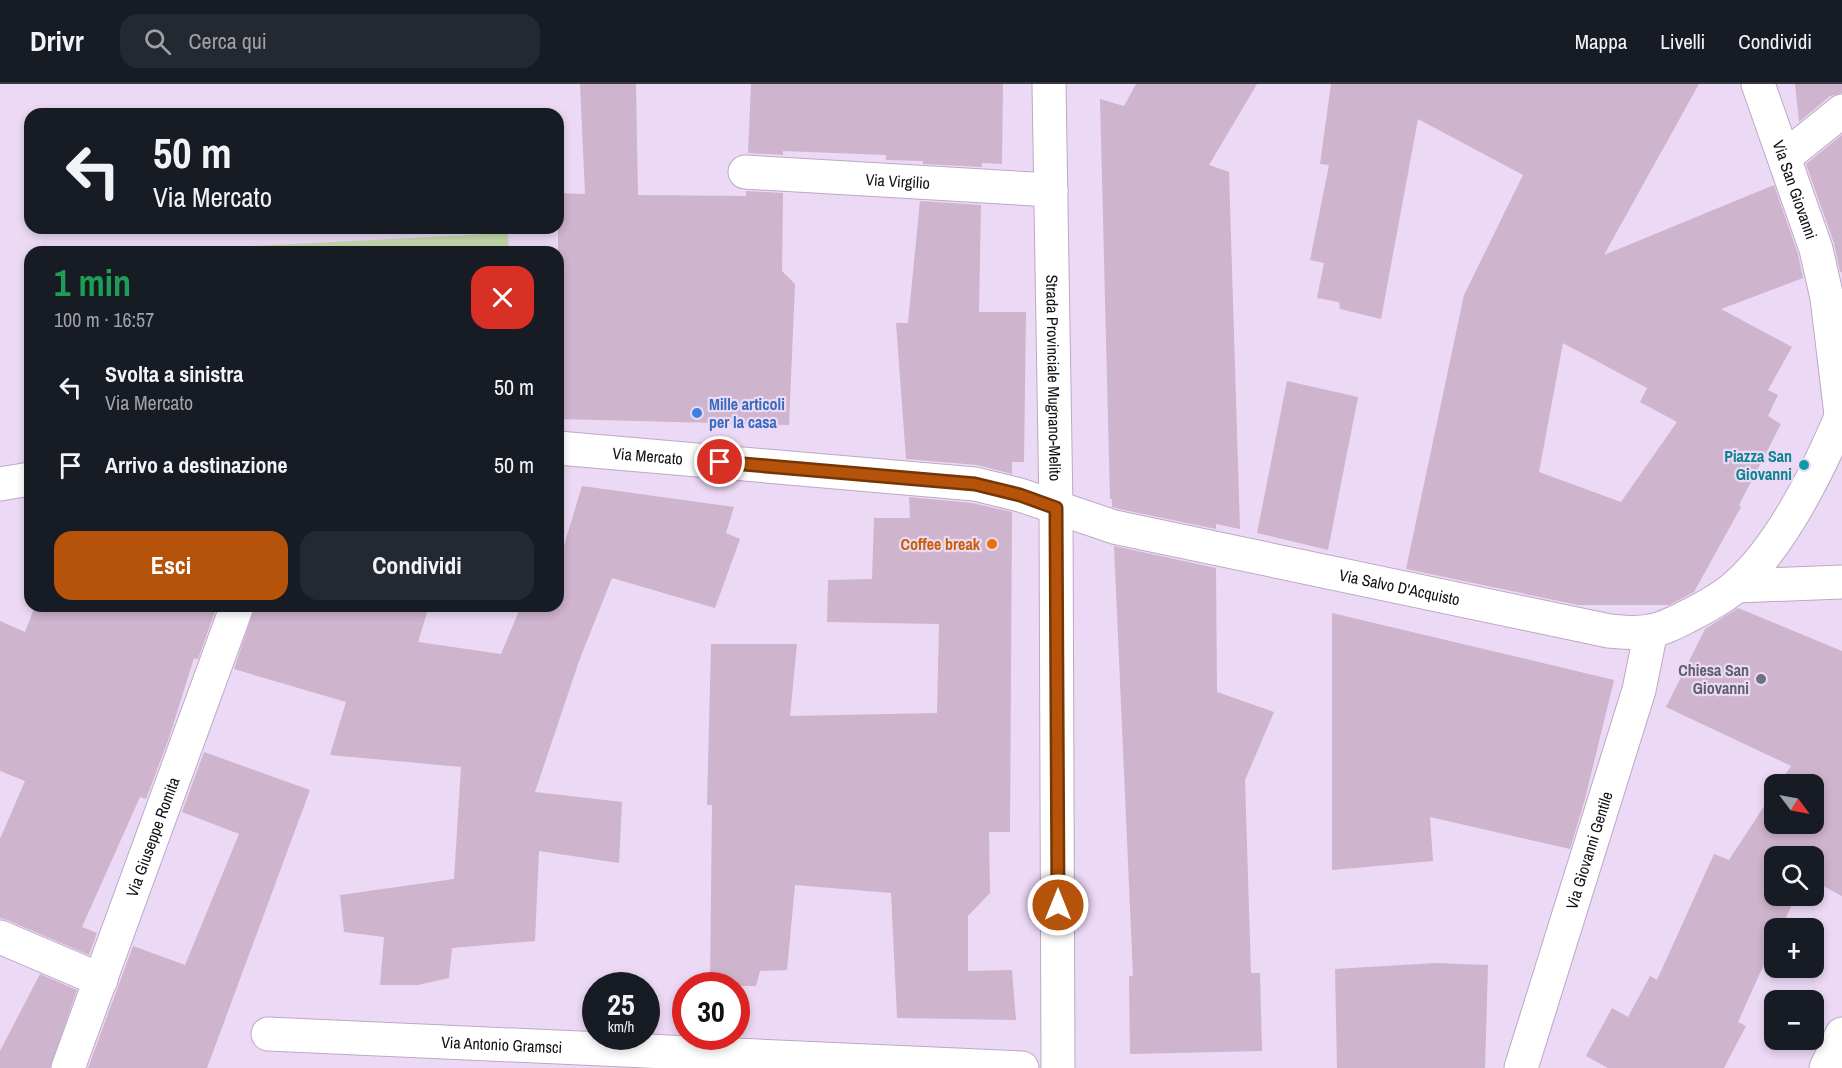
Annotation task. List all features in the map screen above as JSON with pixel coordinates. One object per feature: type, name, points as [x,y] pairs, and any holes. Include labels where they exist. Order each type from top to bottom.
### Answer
[{"type":"street","name":"Strada Provinciale Mugnano-Melito","points":[[1049,84],[1056,508],[1058,1068]]},
{"type":"street","name":"Via San Giovanni","points":[[1758,84],[1816,249],[1827,298],[1841,420]]},
{"type":"street","points":[[1785,157],[1842,111]]},
{"type":"street","name":"Via Virgilio","points":[[745,172],[1051,190]]},
{"type":"street","points":[[1736,586],[1771,547],[1821,464],[1841,420]]},
{"type":"street","name":"Via Mercato","points":[[564,449],[975,484],[1020,495],[1056,508]]},
{"type":"street","points":[[0,484],[24,480]]},
{"type":"street","name":"Via Salvo D'Acquisto","points":[[1056,508],[1114,527],[1597,629],[1629,633],[1651,631],[1668,626],[1697,612],[1736,586]]},
{"type":"street","points":[[1736,586],[1842,582]]},
{"type":"street","name":"Via Giuseppe Romita","points":[[68,1068],[235,612]]},
{"type":"street","name":"Via Giovanni Gentile","points":[[1521,1068],[1639,690],[1651,631]]},
{"type":"street","points":[[0,937],[101,980]]},
{"type":"street","name":"Via Antonio Gramsci","points":[[268,1034],[1022,1068]]},
{"type":"street","points":[[1826,1068],[1842,1035]]},
{"type":"green space","points":[[508,234],[509,246],[253,246]]},
{"type":"building","points":[[580,84],[636,84],[638,195],[746,196],[746,191],[783,193],[782,271],[795,284],[789,425],[564,419],[564,246],[558,246],[558,234],[564,234],[564,193],[585,194]]},
{"type":"building","points":[[751,84],[1003,84],[1002,164],[982,163],[982,167],[923,164],[923,161],[886,160],[886,155],[783,151],[783,155],[748,153]]},
{"type":"building","points":[[1136,84],[1257,84],[1209,165],[1229,172],[1240,529],[1216,524],[1216,529],[1119,509],[1112,507],[1112,499],[1110,499],[1100,99],[1124,106]]},
{"type":"building","points":[[1331,84],[1699,84],[1604,255],[1774,185],[1798,254],[1803,278],[1721,309],[1792,347],[1768,390],[1778,395],[1768,416],[1781,424],[1739,505],[1741,507],[1694,592],[1669,605],[1578,605],[1406,569],[1464,295],[1523,175],[1418,119],[1381,319],[1340,309],[1339,302],[1317,298],[1324,263],[1310,260],[1329,165],[1320,164]],"holes":[[[1563,343],[1647,388],[1640,402],[1677,422],[1621,502],[1539,472]]]},
{"type":"building","points":[[1795,84],[1842,84],[1842,93],[1830,96],[1799,122]]},
{"type":"building","points":[[1842,135],[1842,272],[1840,272],[1834,243],[1806,164]]},
{"type":"building","points":[[920,201],[981,205],[979,312],[1026,312],[1024,462],[1012,462],[1012,474],[977,465],[906,459],[896,323],[908,323]]},
{"type":"building","points":[[1287,381],[1358,397],[1328,550],[1257,533]]},
{"type":"building","points":[[582,486],[734,507],[726,533],[740,539],[715,608],[612,578],[579,661],[535,792],[622,802],[619,863],[539,851],[535,941],[452,948],[449,978],[418,985],[380,985],[384,937],[344,932],[340,895],[454,879],[461,767],[330,755],[346,702],[234,669],[253,612],[427,612],[418,642],[501,654],[518,612],[564,612],[564,545]]},
{"type":"building","points":[[909,497],[972,503],[1012,512],[1010,832],[989,832],[990,893],[968,916],[968,971],[1012,970],[1016,1020],[897,1018],[891,893],[795,885],[787,970],[760,971],[756,986],[750,986],[750,972],[710,972],[712,805],[707,805],[711,644],[797,644],[790,716],[937,713],[939,624],[827,622],[828,580],[872,579],[874,518],[910,518]]},
{"type":"building","points":[[1114,546],[1216,568],[1217,692],[1274,712],[1245,780],[1251,973],[1260,973],[1262,1051],[1130,1054],[1129,976],[1133,976]]},
{"type":"building","points":[[1738,608],[1842,651],[1842,896],[1824,886],[1824,846],[1764,846],[1764,906],[1791,906],[1786,918],[1764,918],[1764,964],[1738,1022],[1746,1026],[1724,1068],[1608,1068],[1586,1056],[1612,1008],[1628,1017],[1650,976],[1657,980],[1714,854],[1729,860],[1764,806],[1764,834],[1824,834],[1824,774],[1786,774],[1791,766],[1666,707],[1705,629]]},
{"type":"building","points":[[33,612],[215,612],[198,659],[194,658],[169,738],[146,799],[140,797],[82,927],[97,933],[89,955],[0,918],[0,839],[25,781],[0,771],[0,621],[25,632]]},
{"type":"building","points":[[1332,613],[1614,680],[1585,799],[1570,849],[1430,817],[1433,861],[1332,870]]},
{"type":"building","points":[[204,752],[310,790],[207,1068],[88,1068],[133,946],[185,965],[239,834],[182,812]]},
{"type":"building","points":[[1436,963],[1488,965],[1485,1068],[1337,1068],[1335,969]]},
{"type":"building","points":[[40,974],[77,990],[50,1068],[0,1068],[0,1051]]},
{"type":"place","name":"Mille articoli per la casa","points":[[697,413]]},
{"type":"place","name":"Piazza San Giovanni","points":[[1804,465]]},
{"type":"place","name":"Coffee break","points":[[992,544]]},
{"type":"place","name":"Chiesa San Giovanni","points":[[1761,679]]},
{"type":"route","points":[[720,462],[975,484],[1020,495],[1056,508],[1058,905]]}]
